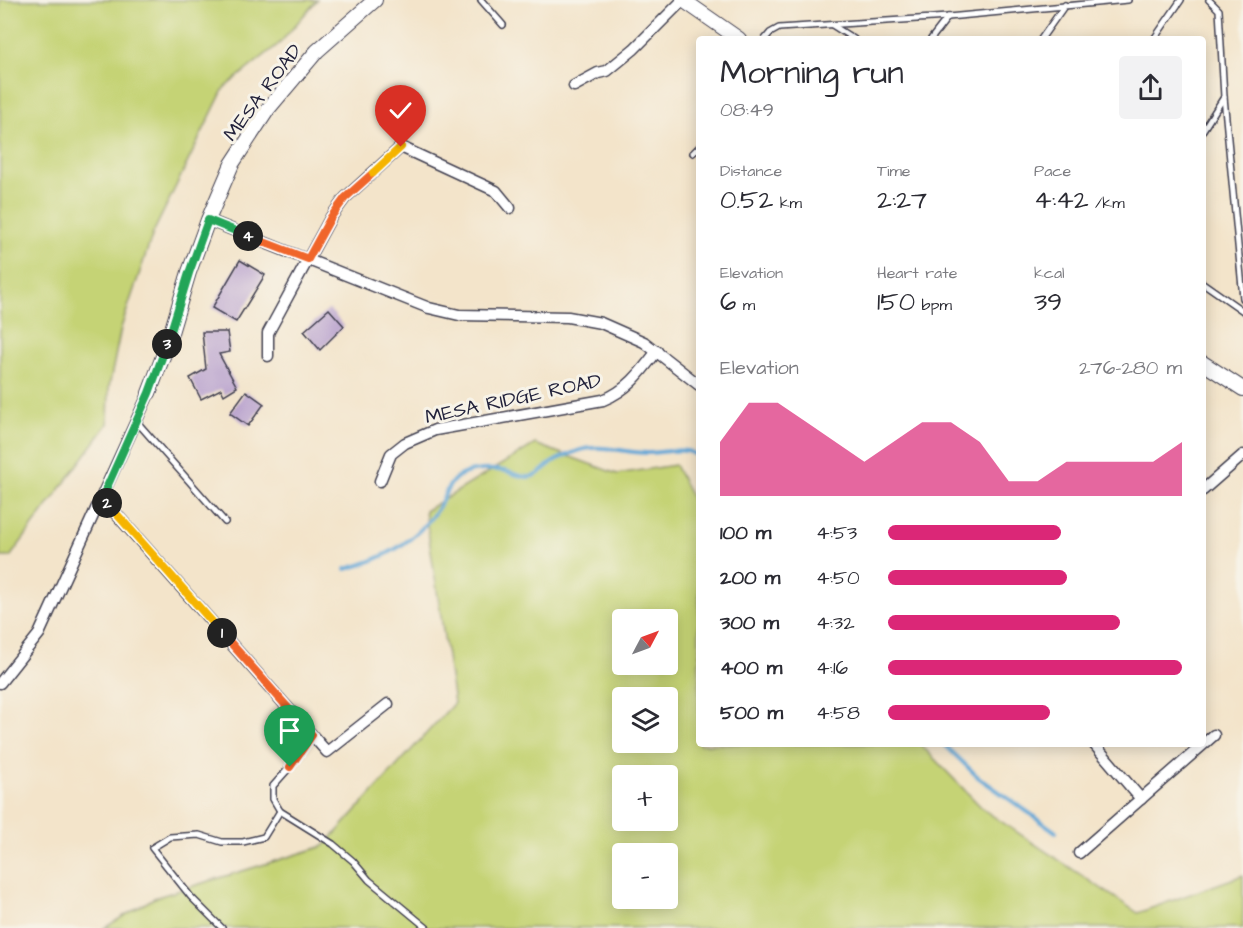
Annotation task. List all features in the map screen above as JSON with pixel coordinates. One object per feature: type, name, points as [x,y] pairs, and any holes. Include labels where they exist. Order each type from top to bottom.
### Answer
[{"type":"street","name":"MESA ROAD","points":[[0,683],[39,634],[137,422],[208,220],[232,164],[268,109],[317,51],[375,0]]},
{"type":"street","points":[[574,86],[598,73],[607,71],[634,49],[683,0],[735,36]]},
{"type":"street","points":[[268,356],[268,333],[331,217],[345,198],[401,147],[496,191],[510,208]]},
{"type":"street","points":[[208,220],[429,308],[459,315],[585,319],[623,332],[657,351],[696,383]]},
{"type":"street","name":"MESA RIDGE ROAD","points":[[380,481],[391,454],[416,438],[435,430],[603,400],[632,383],[657,351]]},
{"type":"street","points":[[1206,365],[1243,389]]},
{"type":"street","points":[[1206,487],[1243,455]]},
{"type":"street","points":[[102,498],[327,752],[388,704]]},
{"type":"street","points":[[1206,742],[1214,735]]},
{"type":"street","points":[[1097,747],[1141,799]]},
{"type":"street","points":[[1079,853],[1200,747]]},
{"type":"lane","points":[[481,0],[503,25]]},
{"type":"lane","points":[[768,36],[779,28],[948,17],[1128,0]]},
{"type":"lane","points":[[1156,36],[1181,0]]},
{"type":"lane","points":[[1209,0],[1218,10],[1243,298]]},
{"type":"lane","points":[[1043,36],[1065,5]]},
{"type":"lane","points":[[933,36],[948,17]]},
{"type":"lane","points":[[831,24],[849,36]]},
{"type":"lane","points":[[1206,125],[1224,97]]},
{"type":"lane","points":[[693,153],[696,150]]},
{"type":"lane","points":[[1206,285],[1243,311]]},
{"type":"lane","points":[[137,422],[225,522]]},
{"type":"lane","points":[[312,735],[290,767],[273,786],[273,799],[280,811],[333,844],[353,861],[369,880],[427,928]]},
{"type":"lane","points":[[222,928],[191,897],[152,848],[170,837],[199,835],[222,842],[243,842],[264,837],[280,811]]},
{"type":"green space","points":[[0,0],[317,0],[280,43],[224,88],[153,233],[121,328],[109,387],[108,424],[10,557],[0,557]]},
{"type":"green space","points":[[535,444],[617,474],[675,465],[696,507],[696,747],[923,747],[984,810],[1138,913],[1243,875],[1243,928],[104,928],[154,898],[324,846],[454,703],[425,511]]},
{"type":"building","points":[[240,260],[265,275],[236,322],[212,308]]},
{"type":"building","points":[[329,309],[344,326],[320,350],[304,331]]},
{"type":"building","points":[[202,332],[227,332],[230,352],[219,354],[237,387],[224,395],[221,389],[201,399],[190,378],[206,369]]},
{"type":"building","points":[[246,391],[264,404],[248,426],[230,413]]},
{"type":"waterway","points":[[346,569],[373,560],[409,540],[438,508],[453,481],[466,473],[494,470],[532,477],[562,457],[593,448],[638,453],[682,451],[696,455]]},
{"type":"waterway","points":[[947,747],[978,777],[1056,832]]},
{"type":"route","points":[[290,767],[312,735],[102,498],[149,393],[208,220],[308,259],[331,217],[345,198],[401,147]]}]
